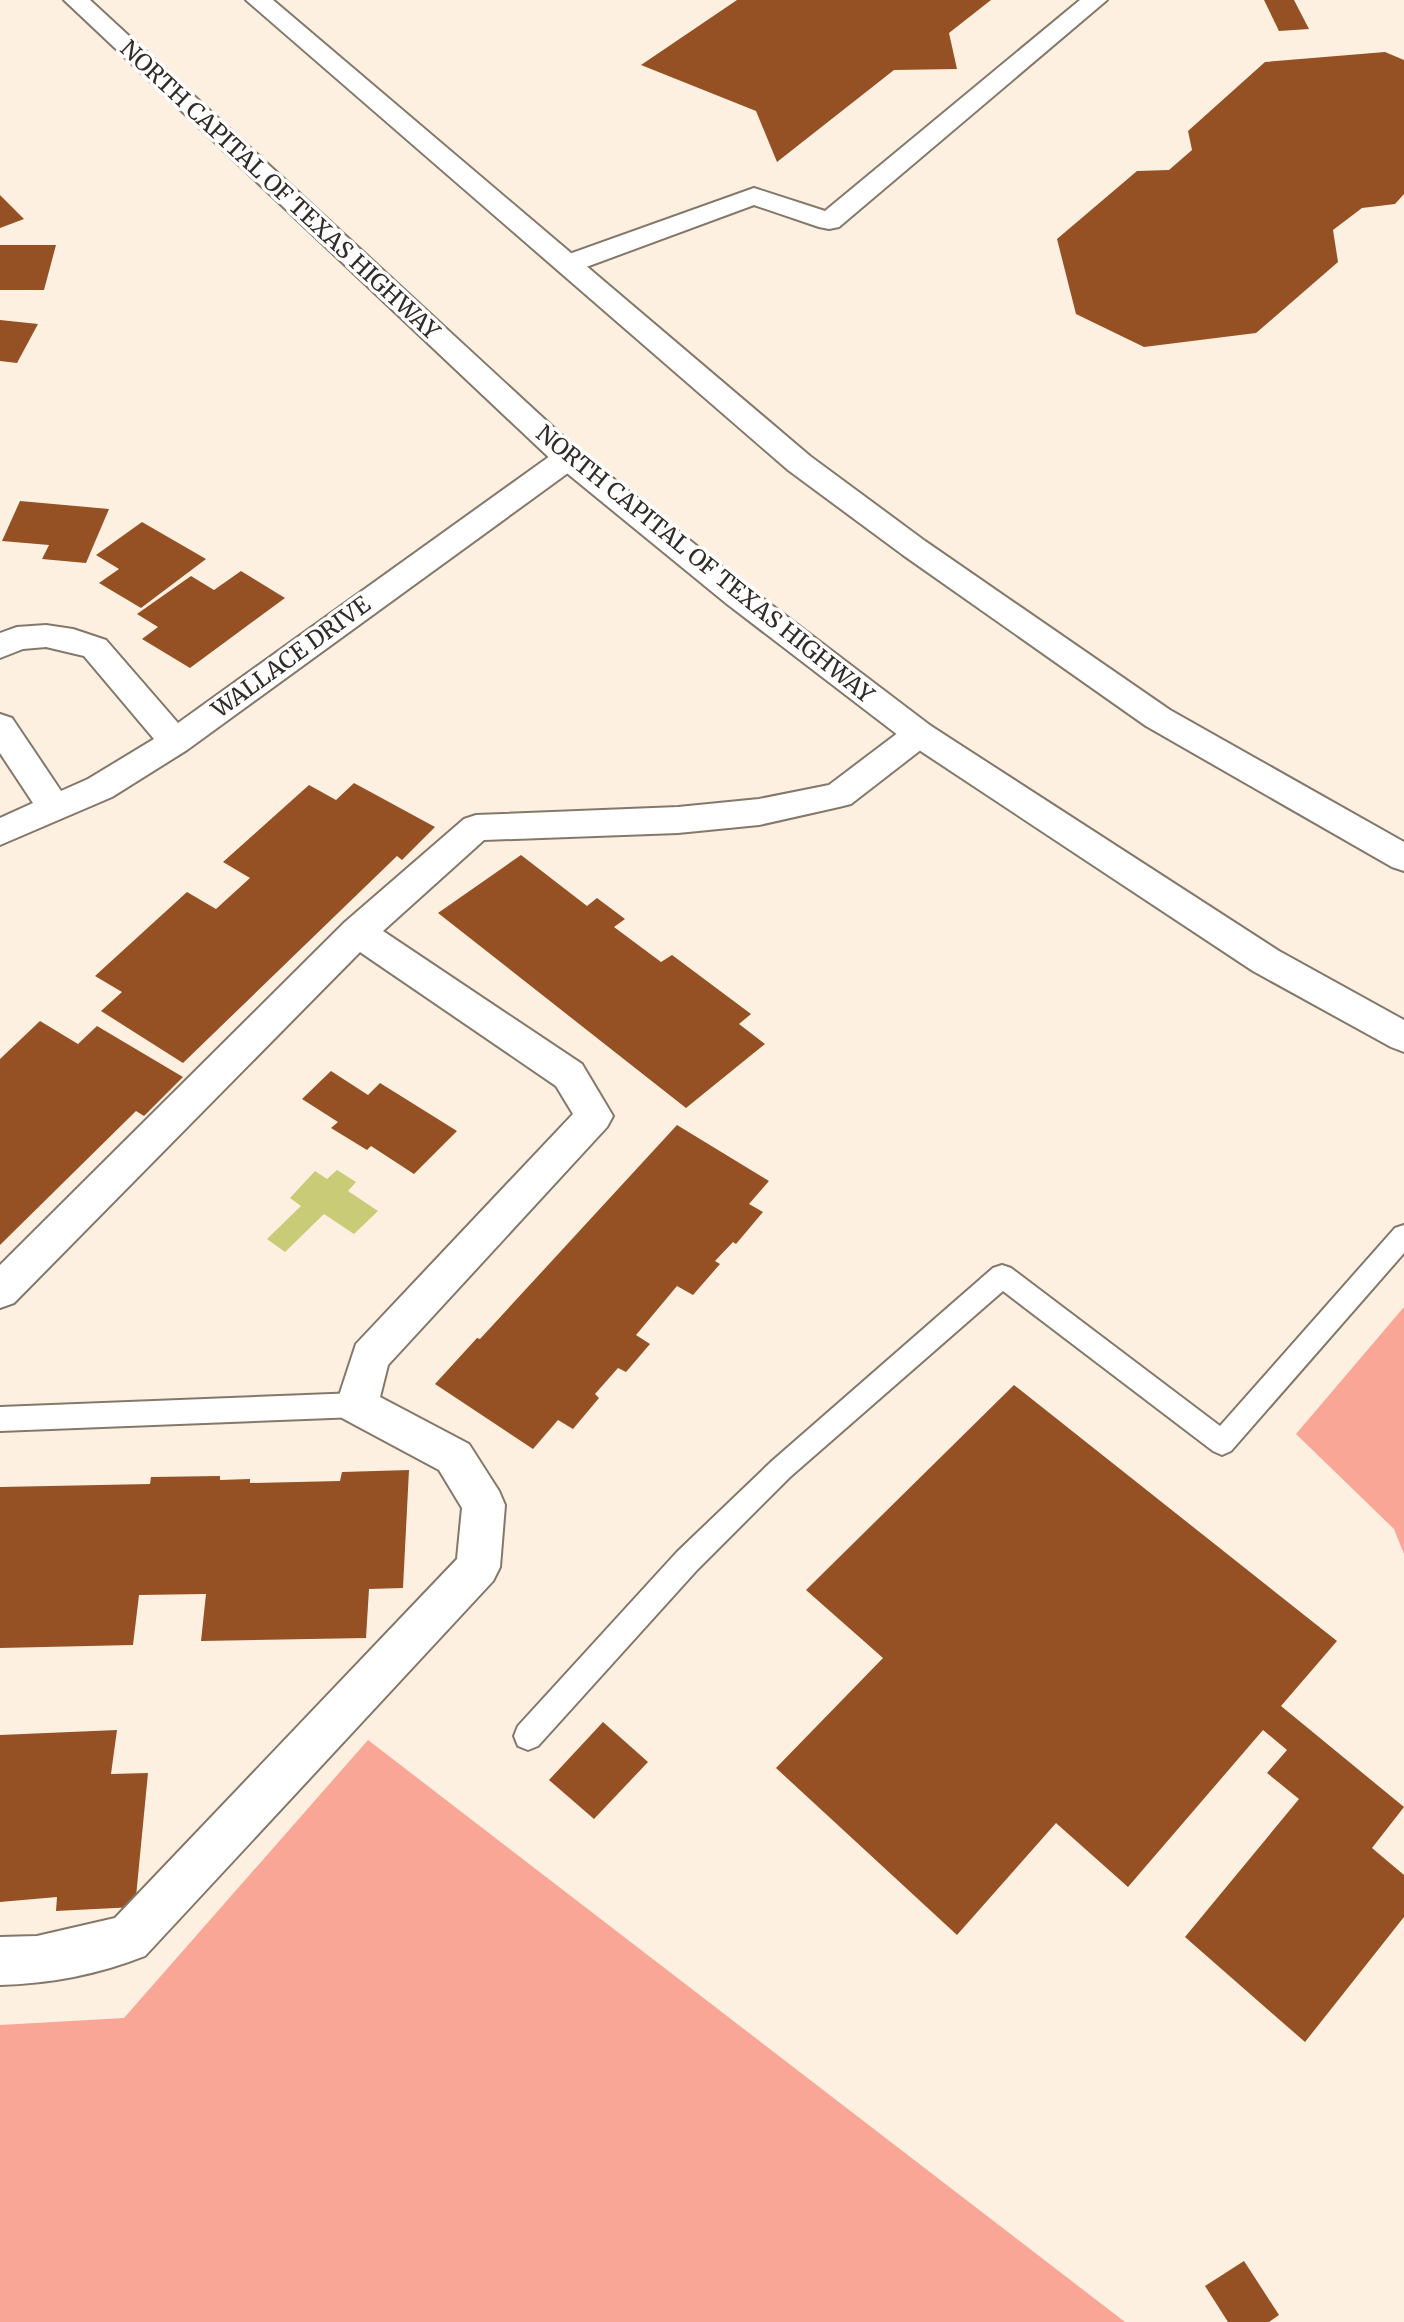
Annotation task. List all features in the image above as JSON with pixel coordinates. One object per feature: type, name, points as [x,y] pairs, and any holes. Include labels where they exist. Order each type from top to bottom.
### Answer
[{"type":"main road","name":"NORTH CAPITAL OF TEXAS HIGHWAY","points":[[76,0],[568,458],[738,596],[919,734],[1266,961],[1404,1037]]},
{"type":"main road","points":[[258,0],[799,463],[914,548],[1158,718],[1404,858]]},
{"type":"main road","points":[[568,264],[754,196],[829,221],[1095,0]]},
{"type":"main road","name":"WALLACE DRIVE","points":[[0,832],[100,788],[175,742],[568,458]]},
{"type":"main road","points":[[0,647],[17,638],[46,636],[74,640],[95,648],[175,742]]},
{"type":"main road","points":[[0,726],[54,808]]},
{"type":"main road","points":[[0,1291],[358,932],[476,828],[678,820],[759,812],[839,795],[919,734]]},
{"type":"main road","points":[[0,1961],[37,1960],[128,1939],[478,1567],[484,1505],[454,1457],[357,1405],[370,1357],[594,1116],[569,1075],[358,932]]},
{"type":"lane","points":[[527,1736],[687,1561],[781,1469],[1002,1276],[1222,1443],[1404,1235]]},
{"type":"lane","points":[[0,1419],[357,1405]]},
{"type":"shaded area","points":[[337,1170],[356,1182],[348,1191],[378,1211],[354,1234],[324,1214],[285,1252],[267,1239],[301,1206],[290,1198],[315,1171],[327,1179]]},
{"type":"shaded area","points":[[1404,1307],[1404,1554],[1394,1529],[1296,1434]]},
{"type":"shaded area","points":[[368,1740],[1125,2322],[0,2322],[0,2025],[124,2018]]},
{"type":"building","points":[[737,0],[991,0],[949,33],[957,69],[894,70],[777,162],[756,111],[641,65]]},
{"type":"building","points":[[1264,0],[1294,0],[1309,29],[1279,31]]},
{"type":"building","points":[[1385,52],[1404,60],[1404,194],[1395,204],[1362,208],[1333,230],[1338,262],[1256,333],[1144,347],[1076,314],[1057,239],[1137,171],[1169,170],[1192,150],[1188,131],[1265,62]]},
{"type":"building","points":[[0,195],[24,219],[0,228]]},
{"type":"building","points":[[0,245],[56,245],[44,290],[0,290]]},
{"type":"building","points":[[0,320],[38,324],[17,363],[0,361]]},
{"type":"building","points":[[20,501],[109,509],[86,563],[42,559],[49,545],[2,541]]},
{"type":"building","points":[[142,522],[206,559],[141,608],[99,583],[119,569],[96,555]]},
{"type":"building","points":[[241,571],[285,598],[190,668],[142,639],[158,627],[137,614],[191,576],[214,590]]},
{"type":"building","points":[[354,783],[435,827],[402,860],[397,856],[183,1063],[101,1011],[122,992],[95,976],[187,892],[216,909],[250,878],[223,862],[309,785],[336,800]]},
{"type":"building","points":[[521,855],[587,906],[597,898],[625,919],[614,927],[661,962],[672,955],[751,1014],[739,1024],[765,1044],[686,1108],[438,913]]},
{"type":"building","points":[[40,1021],[78,1044],[97,1026],[183,1077],[144,1116],[136,1111],[0,1245],[0,1059]]},
{"type":"building","points":[[331,1071],[368,1095],[380,1083],[457,1131],[414,1174],[371,1146],[367,1150],[331,1128],[338,1122],[302,1099]]},
{"type":"building","points":[[677,1125],[769,1181],[749,1204],[763,1212],[736,1244],[733,1242],[715,1261],[720,1264],[693,1295],[677,1286],[636,1335],[650,1344],[626,1372],[618,1368],[595,1394],[599,1398],[573,1429],[558,1420],[533,1449],[435,1384],[477,1338],[480,1339]]},
{"type":"building","points":[[1014,1385],[1337,1641],[1281,1706],[1404,1807],[1372,1848],[1404,1875],[1404,1917],[1305,2042],[1185,1937],[1299,1799],[1267,1773],[1287,1750],[1263,1730],[1128,1887],[1056,1823],[957,1935],[776,1768],[883,1658],[806,1590]]},
{"type":"building","points":[[409,1470],[403,1588],[369,1589],[366,1638],[201,1641],[206,1594],[139,1595],[133,1645],[0,1648],[0,1487],[150,1484],[151,1477],[220,1476],[220,1480],[250,1479],[250,1483],[340,1481],[342,1472]]},
{"type":"building","points":[[603,1722],[648,1762],[594,1819],[549,1780]]},
{"type":"building","points":[[117,1730],[111,1774],[148,1773],[135,1907],[56,1911],[57,1897],[0,1902],[0,1735]]},
{"type":"building","points":[[1244,2261],[1279,2315],[1269,2322],[1228,2322],[1205,2286]]}]
